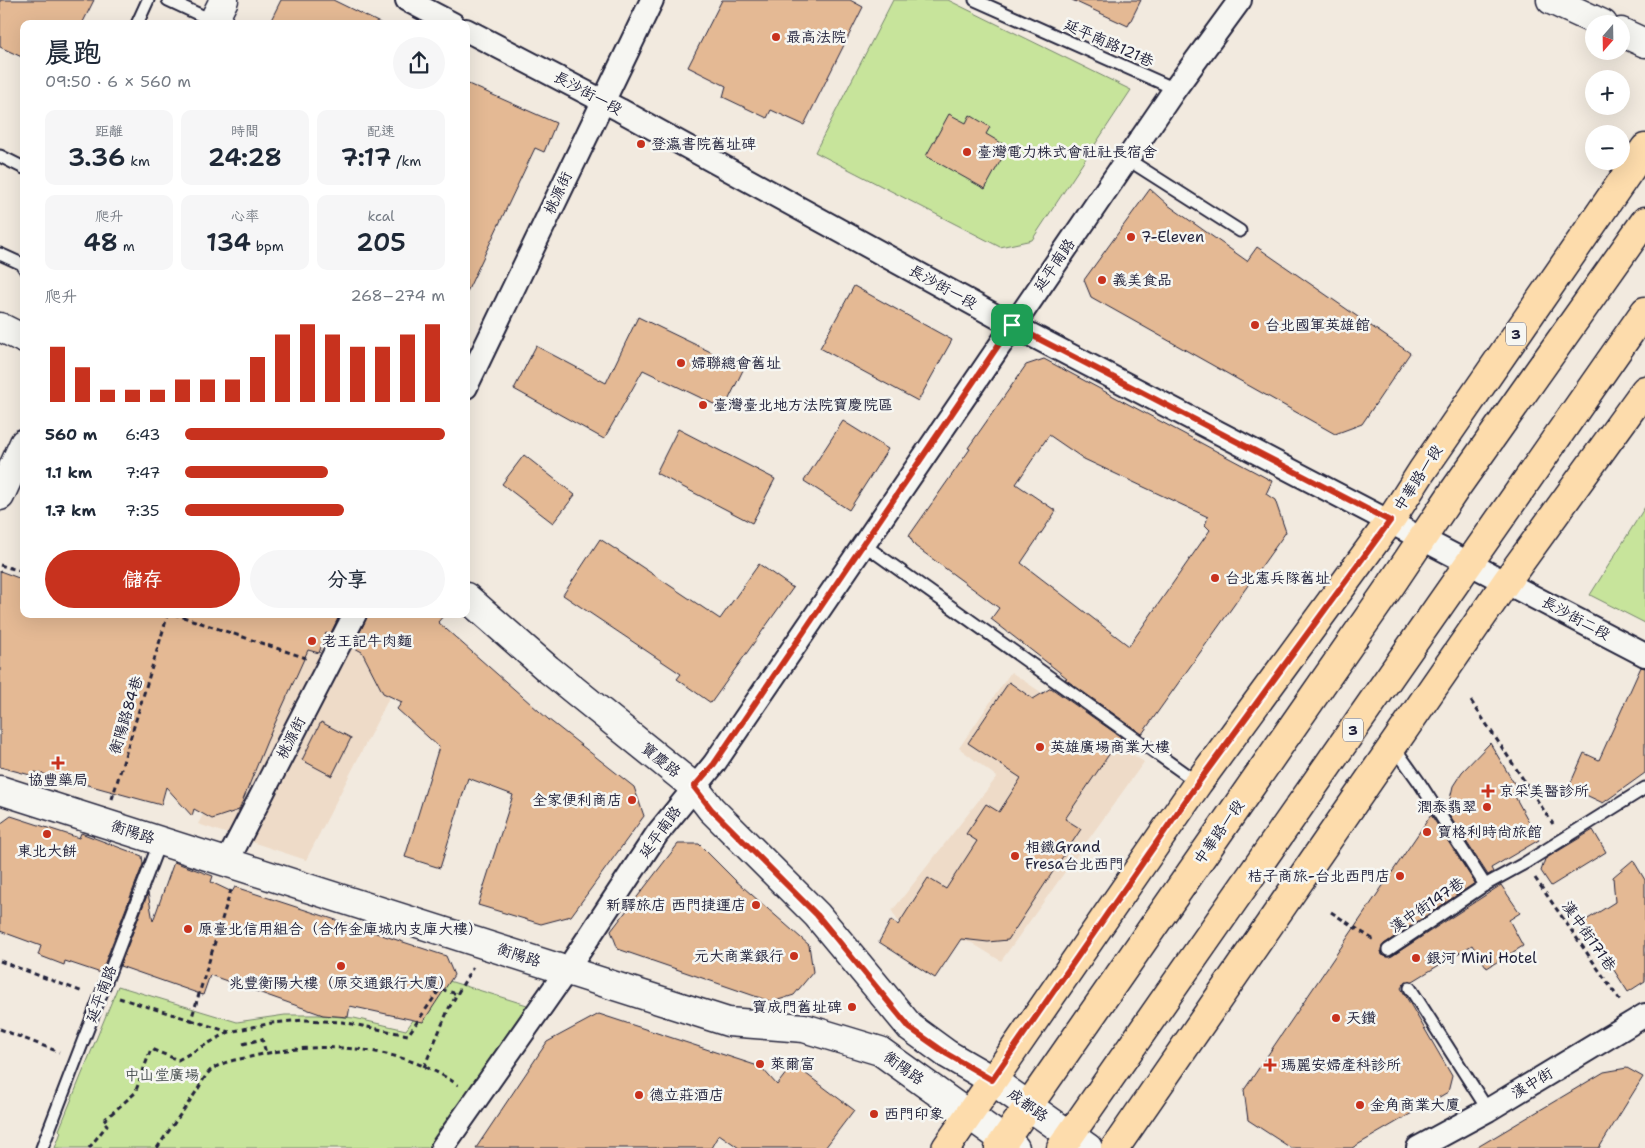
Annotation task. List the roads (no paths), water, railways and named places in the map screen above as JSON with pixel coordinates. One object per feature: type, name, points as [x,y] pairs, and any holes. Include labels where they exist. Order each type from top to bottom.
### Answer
[{"type":"main road","name":"中華路一段","points":[[946,1148],[1198,783],[1390,521],[1422,471],[1645,148]]},
{"type":"main road","name":"中華路一段","points":[[1006,1145],[1028,1106],[1423,539],[1462,480],[1645,222]]},
{"type":"main road","name":"3","points":[[1073,1144],[1469,563],[1645,311]]},
{"type":"main road","points":[[1115,1148],[1394,747],[1506,582],[1645,390]]},
{"type":"street","points":[[407,0],[445,20]]},
{"type":"street","name":"桃源街","points":[[470,379],[602,100],[652,0]]},
{"type":"street","name":"延平南路","points":[[442,1148],[567,970],[657,834],[714,764],[1012,325],[1175,89],[1240,0]]},
{"type":"street","points":[[1551,0],[1585,16]]},
{"type":"street","name":"長沙街一段","points":[[470,32],[602,100],[1012,325],[1469,563]]},
{"type":"street","points":[[1630,36],[1645,43]]},
{"type":"street","points":[[0,327],[20,337]]},
{"type":"street","points":[[0,496],[20,452]]},
{"type":"street","name":"長沙街二段","points":[[1469,563],[1645,654]]},
{"type":"street","name":"寶慶路","points":[[470,601],[548,669],[694,787],[711,809],[817,915],[910,1028],[947,1054],[992,1080]]},
{"type":"street","name":"桃源街","points":[[233,864],[353,618]]},
{"type":"street","name":"衡陽路","points":[[0,790],[728,1022],[804,1028],[880,1051],[968,1116]]},
{"type":"street","name":"漢中街","points":[[1418,1148],[1642,1023]]},
{"type":"street","name":"成都路","points":[[992,1080],[1028,1106],[1073,1144]]},
{"type":"street","points":[[968,1116],[1006,1145]]},
{"type":"lane","points":[[139,20],[148,0]]},
{"type":"lane","points":[[168,0],[216,15]]},
{"type":"lane","name":"延平南路121巷","points":[[975,0],[1175,89]]},
{"type":"lane","points":[[0,156],[20,166]]},
{"type":"lane","points":[[1127,159],[1240,231]]},
{"type":"lane","points":[[0,254],[20,263]]},
{"type":"lane","points":[[863,544],[1198,783]]},
{"type":"lane","points":[[1394,747],[1419,782],[1485,885]]},
{"type":"lane","name":"漢中街147巷","points":[[1388,950],[1485,885],[1525,863],[1645,788]]},
{"type":"lane","name":"延平南路","points":[[42,1148],[160,841]]},
{"type":"lane","points":[[1410,988],[1488,1110]]},
{"type":"place","name":"最高法院","points":[[776,37]]},
{"type":"place","name":"登瀛書院舊址碑","points":[[641,144]]},
{"type":"place","name":"臺灣電力株式會社社長宿舍","points":[[967,152]]},
{"type":"place","name":"7-Eleven","points":[[1131,237]]},
{"type":"place","name":"義美食品","points":[[1102,280]]},
{"type":"place","name":"台北國軍英雄館","points":[[1255,325]]},
{"type":"place","name":"婦聯總會舊址","points":[[681,363]]},
{"type":"place","name":"臺灣臺北地方法院寶慶院區","points":[[703,405]]},
{"type":"place","name":"台北憲兵隊舊址","points":[[1215,578]]},
{"type":"place","name":"老王記牛肉麵","points":[[312,641]]},
{"type":"place","name":"英雄廣場商業大樓","points":[[1040,747]]},
{"type":"place","name":"協豐藥局","points":[[58,763]]},
{"type":"place","name":"京采美醫診所","points":[[1488,791]]},
{"type":"place","name":"全家便利商店","points":[[632,800]]},
{"type":"place","name":"潤泰翡翠","points":[[1487,807]]},
{"type":"place","name":"寶格利時尚旅館","points":[[1427,832]]},
{"type":"place","name":"東北大餅","points":[[47,834]]},
{"type":"place","name":"相鐵Grand Fresa台北西門","points":[[1015,856]]},
{"type":"place","name":"桔子商旅-台北西門店","points":[[1400,876]]},
{"type":"place","name":"新驛旅店 西門捷運店","points":[[756,905]]},
{"type":"place","name":"原臺北信用組合（合作金庫城內支庫大樓）","points":[[188,929]]},
{"type":"place","name":"元大商業銀行","points":[[794,956]]},
{"type":"place","name":"銀河 Mini Hotel","points":[[1416,958]]},
{"type":"place","name":"兆豐衡陽大樓（原交通銀行大廈）","points":[[341,966]]},
{"type":"place","name":"寶成門舊址碑","points":[[852,1007]]},
{"type":"place","name":"天鑽","points":[[1336,1018]]},
{"type":"place","name":"萊爾富","points":[[760,1064]]},
{"type":"place","name":"瑪麗安婦產科診所","points":[[1270,1065]]},
{"type":"place","name":"德立莊酒店","points":[[639,1095]]},
{"type":"place","name":"金角商業大廈","points":[[1360,1105]]},
{"type":"place","name":"西門印象","points":[[874,1114]]},
{"type":"park label","name":"中山堂廣場","points":[[162,1075]]}]
